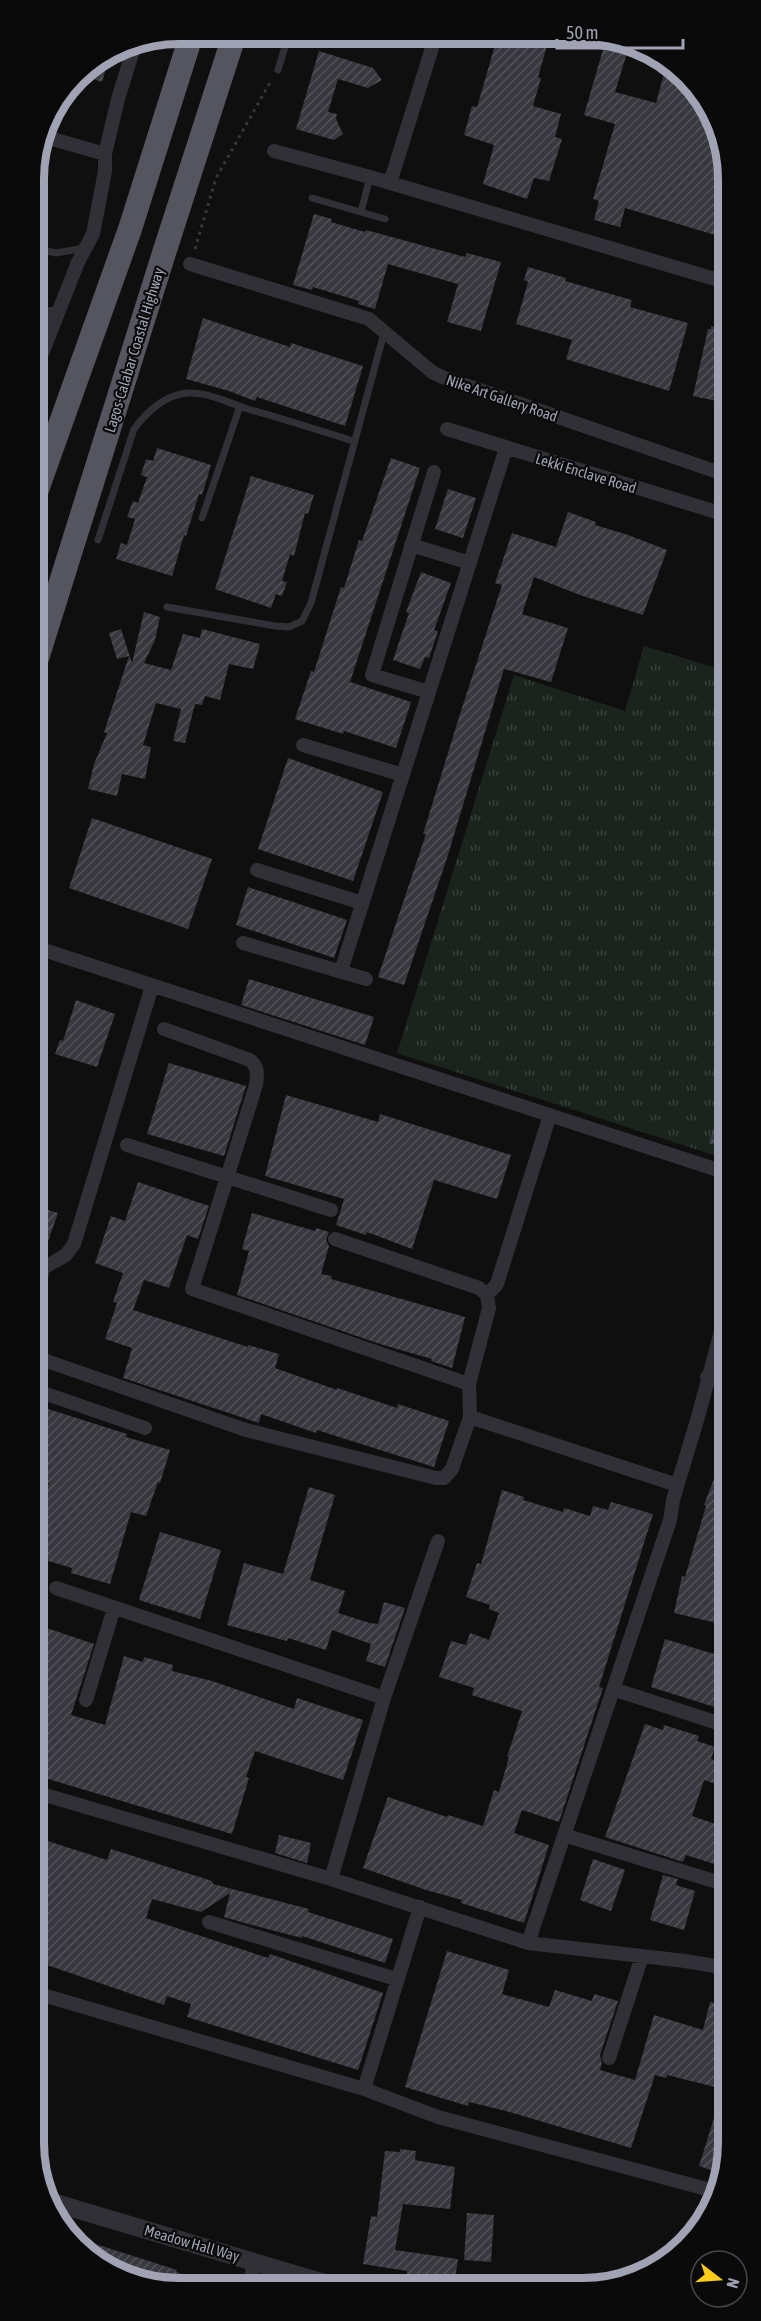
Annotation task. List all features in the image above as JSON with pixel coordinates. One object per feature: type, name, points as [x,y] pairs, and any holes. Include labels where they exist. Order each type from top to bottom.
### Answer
[{"type":"highway","points":[[44,470],[130,230],[189,44]]},
{"type":"highway","name":"Lagos-Calabar Coastal Highway","points":[[44,636],[232,44]]},
{"type":"street","points":[[390,183],[433,44]]},
{"type":"street","points":[[44,348],[78,262],[87,248],[97,215],[105,154],[117,99],[132,52]]},
{"type":"street","points":[[50,138],[105,154]]},
{"type":"street","points":[[274,151],[370,177],[718,280]]},
{"type":"street","name":"Nike Art Gallery Road","points":[[190,264],[365,318],[432,372],[442,377],[718,472]]},
{"type":"street","points":[[44,314],[57,314]]},
{"type":"street","name":"Lekki Enclave Road","points":[[447,429],[718,513]]},
{"type":"street","points":[[341,971],[506,448]]},
{"type":"street","points":[[429,692],[372,675],[434,472]]},
{"type":"street","points":[[411,545],[470,562]]},
{"type":"street","points":[[303,745],[403,776]]},
{"type":"street","points":[[257,870],[362,903]]},
{"type":"street","points":[[243,943],[366,979]]},
{"type":"street","points":[[47,951],[717,1170]]},
{"type":"street","points":[[44,1267],[66,1254],[74,1244],[152,986]]},
{"type":"street","points":[[164,1029],[250,1060],[255,1064],[258,1072],[256,1085],[192,1289],[469,1384]]},
{"type":"street","points":[[487,1295],[497,1284],[550,1115]]},
{"type":"street","points":[[127,1145],[331,1210]]},
{"type":"street","points":[[44,1360],[246,1430],[436,1478],[444,1478],[452,1469],[470,1417],[469,1384],[489,1308],[487,1295],[479,1288],[335,1239]]},
{"type":"street","points":[[528,1943],[670,1520],[677,1485],[698,1418],[717,1342]]},
{"type":"street","points":[[707,1377],[717,1380]]},
{"type":"street","points":[[44,1393],[144,1428]]},
{"type":"street","points":[[470,1417],[677,1485]]},
{"type":"street","points":[[331,1879],[384,1698],[438,1541]]},
{"type":"street","points":[[56,1588],[384,1698]]},
{"type":"street","points":[[86,1700],[114,1608]]},
{"type":"street","points":[[613,1689],[717,1723]]},
{"type":"street","points":[[44,1795],[331,1879],[528,1943],[717,1966]]},
{"type":"street","points":[[564,1835],[717,1882]]},
{"type":"street","points":[[363,2089],[420,1907]]},
{"type":"street","points":[[209,1922],[396,1979]]},
{"type":"street","points":[[609,2058],[642,1956]]},
{"type":"street","points":[[44,1995],[363,2089],[438,2116],[709,2189]]},
{"type":"street","name":"Meadow Hall Way","points":[[59,2204],[253,2260],[288,2278]]},
{"type":"street","points":[[250,2278],[253,2260]]},
{"type":"lane","points":[[278,70],[286,44]]},
{"type":"lane","points":[[361,212],[370,177]]},
{"type":"lane","points":[[312,198],[385,219]]},
{"type":"lane","points":[[44,250],[56,252],[87,248]]},
{"type":"lane","points":[[168,607],[275,626],[289,627],[302,621],[311,603],[384,333]]},
{"type":"lane","points":[[98,540],[134,429],[144,415],[175,396],[183,393],[213,397],[353,441]]},
{"type":"lane","points":[[202,518],[240,406]]},
{"type":"path","points":[[190,264],[216,178],[278,70]]},
{"type":"green space","points":[[644,646],[718,668],[718,1156],[397,1053],[514,675],[625,711]]},
{"type":"building","points":[[495,44],[547,44],[533,106],[561,114],[555,137],[562,139],[549,181],[534,178],[527,199],[483,184],[494,145],[464,135],[472,106],[477,107]]},
{"type":"building","points":[[604,46],[627,53],[615,92],[656,103],[665,71],[690,96],[704,119],[710,135],[715,152],[718,178],[718,236],[625,208],[620,227],[594,220],[599,201],[593,199],[615,124],[584,115]]},
{"type":"building","points":[[319,51],[373,68],[382,80],[368,88],[338,79],[328,112],[337,114],[336,119],[343,134],[334,140],[296,129]]},
{"type":"building","points":[[106,65],[107,65],[102,82],[89,77]]},
{"type":"building","points":[[314,214],[332,219],[331,222],[365,232],[366,230],[465,257],[467,253],[501,262],[481,331],[447,322],[458,284],[388,264],[375,309],[358,304],[359,301],[313,287],[312,290],[293,285]]},
{"type":"building","points":[[528,267],[566,278],[565,281],[632,300],[630,307],[688,323],[669,391],[566,359],[572,340],[516,324],[528,282],[524,280]]},
{"type":"building","points":[[203,318],[290,347],[291,343],[363,366],[345,426],[257,397],[255,401],[186,379]]},
{"type":"building","points":[[711,326],[718,328],[718,401],[693,396],[708,329],[711,329]]},
{"type":"building","points":[[157,448],[211,465],[202,495],[199,494],[186,536],[184,535],[172,576],[116,559],[121,543],[127,545],[135,519],[127,517],[133,501],[138,503],[147,477],[141,475],[146,459],[153,461]]},
{"type":"building","points":[[391,458],[420,468],[350,682],[411,702],[396,748],[344,731],[343,734],[295,719],[311,671],[314,672],[341,587],[344,588],[359,540],[362,541]]},
{"type":"building","points":[[251,476],[314,495],[308,514],[305,513],[294,556],[290,554],[282,581],[287,582],[282,596],[276,594],[271,608],[215,589]]},
{"type":"building","points":[[448,489],[476,498],[463,538],[435,529]]},
{"type":"building","points":[[568,512],[596,522],[595,525],[667,550],[643,615],[580,595],[534,577],[522,614],[568,628],[551,682],[504,669],[447,858],[404,985],[378,977],[426,834],[423,834],[502,585],[495,583],[512,533],[556,547]]},
{"type":"building","points":[[421,572],[451,583],[434,630],[438,631],[429,658],[425,657],[420,669],[393,660],[409,613],[406,612]]},
{"type":"building","points":[[144,612],[160,617],[155,640],[144,663],[171,670],[183,634],[200,638],[202,629],[260,644],[253,669],[229,664],[220,700],[205,696],[202,705],[195,704],[185,743],[173,741],[181,709],[156,703],[143,745],[151,747],[145,779],[122,774],[117,796],[88,789],[129,656],[117,659],[109,633],[121,629],[132,663]]},
{"type":"building","points":[[288,758],[383,792],[353,881],[258,849]]},
{"type":"building","points":[[92,818],[212,859],[188,929],[69,888]]},
{"type":"building","points":[[248,887],[347,920],[334,958],[236,925]]},
{"type":"building","points":[[249,979],[374,1017],[365,1045],[241,1005]]},
{"type":"building","points":[[76,1000],[115,1014],[97,1067],[55,1054],[60,1040],[63,1041]]},
{"type":"building","points":[[169,1063],[246,1086],[224,1156],[147,1134]]},
{"type":"building","points":[[286,1095],[378,1122],[380,1114],[511,1155],[497,1199],[434,1180],[412,1249],[367,1232],[366,1235],[336,1225],[344,1199],[265,1176]]},
{"type":"building","points":[[718,1115],[718,1146],[709,1143]]},
{"type":"building","points":[[138,1182],[209,1206],[198,1239],[187,1235],[169,1288],[144,1280],[133,1310],[248,1347],[248,1345],[279,1354],[275,1368],[337,1390],[337,1388],[397,1408],[398,1404],[449,1421],[434,1467],[317,1430],[316,1433],[261,1414],[259,1423],[123,1378],[132,1348],[105,1339],[117,1303],[113,1302],[123,1273],[95,1263],[111,1216],[125,1221]]},
{"type":"building","points":[[45,1209],[58,1213],[47,1244],[44,1243]]},
{"type":"building","points":[[252,1213],[315,1231],[316,1228],[329,1232],[326,1240],[329,1246],[321,1274],[332,1276],[331,1279],[465,1317],[452,1368],[431,1361],[432,1359],[380,1344],[237,1295],[249,1251],[242,1249]]},
{"type":"building","points":[[45,1408],[170,1450],[160,1483],[158,1482],[146,1516],[131,1512],[110,1584],[71,1573],[72,1568],[44,1560],[44,1499],[49,1483],[44,1482]]},
{"type":"building","points":[[717,1470],[717,1623],[674,1613],[682,1576],[685,1577],[706,1506],[704,1505]]},
{"type":"building","points":[[309,1487],[335,1495],[310,1580],[345,1591],[338,1613],[370,1623],[378,1624],[384,1602],[405,1608],[385,1667],[366,1661],[371,1644],[332,1630],[326,1650],[288,1638],[287,1641],[227,1625],[244,1563],[283,1574]]},
{"type":"building","points":[[502,1490],[524,1497],[523,1500],[563,1512],[564,1508],[590,1516],[593,1506],[608,1510],[611,1502],[653,1514],[599,1687],[603,1688],[559,1822],[522,1810],[514,1833],[549,1845],[524,1923],[363,1868],[388,1797],[447,1817],[448,1815],[483,1826],[494,1790],[499,1792],[509,1757],[507,1757],[522,1711],[472,1695],[474,1688],[439,1677],[451,1641],[466,1645],[470,1633],[489,1640],[499,1613],[489,1609],[490,1605],[466,1597],[477,1563],[481,1564]]},
{"type":"building","points":[[160,1532],[221,1550],[200,1619],[139,1600]]},
{"type":"building","points":[[44,1627],[94,1644],[71,1715],[105,1725],[124,1656],[143,1662],[144,1657],[173,1665],[172,1671],[212,1681],[294,1709],[297,1698],[363,1720],[343,1780],[255,1751],[232,1834],[44,1778]]},
{"type":"building","points":[[665,1639],[717,1655],[717,1708],[651,1687]]},
{"type":"building","points":[[645,1724],[663,1730],[664,1725],[699,1736],[697,1741],[715,1747],[711,1759],[717,1761],[717,1785],[704,1780],[692,1816],[717,1825],[717,1865],[686,1855],[683,1862],[605,1837]]},
{"type":"building","points":[[279,1835],[311,1843],[307,1863],[275,1853]]},
{"type":"building","points":[[44,1840],[107,1860],[111,1849],[212,1881],[213,1884],[309,1909],[308,1912],[393,1939],[385,1963],[302,1936],[302,1938],[224,1917],[230,1893],[201,1912],[152,1899],[146,1918],[268,1958],[270,1954],[383,1993],[358,2070],[187,2017],[191,2004],[167,1996],[164,2005],[44,1964]]},
{"type":"building","points":[[593,1859],[625,1870],[611,1911],[580,1900]]},
{"type":"building","points":[[663,1875],[678,1879],[676,1885],[695,1891],[684,1930],[650,1920]]},
{"type":"building","points":[[447,1951],[509,1970],[502,1994],[549,2007],[555,1990],[592,2001],[594,1994],[618,2001],[600,2055],[602,2064],[600,2070],[635,2080],[654,2015],[703,2030],[710,2002],[717,2004],[717,2088],[667,2075],[666,2078],[655,2075],[631,2148],[506,2111],[469,2102],[468,2106],[405,2087]]},
{"type":"building","points":[[717,2108],[715,2171],[699,2166]]},
{"type":"building","points":[[400,2149],[416,2151],[415,2160],[455,2167],[450,2209],[403,2204],[395,2250],[458,2259],[455,2278],[406,2278],[407,2271],[363,2264],[371,2216],[377,2217],[385,2151],[400,2152]]},
{"type":"building","points":[[467,2213],[494,2215],[491,2262],[464,2260]]},
{"type":"building","points":[[86,2241],[177,2270],[176,2272],[195,2278],[143,2273],[111,2259]]}]
